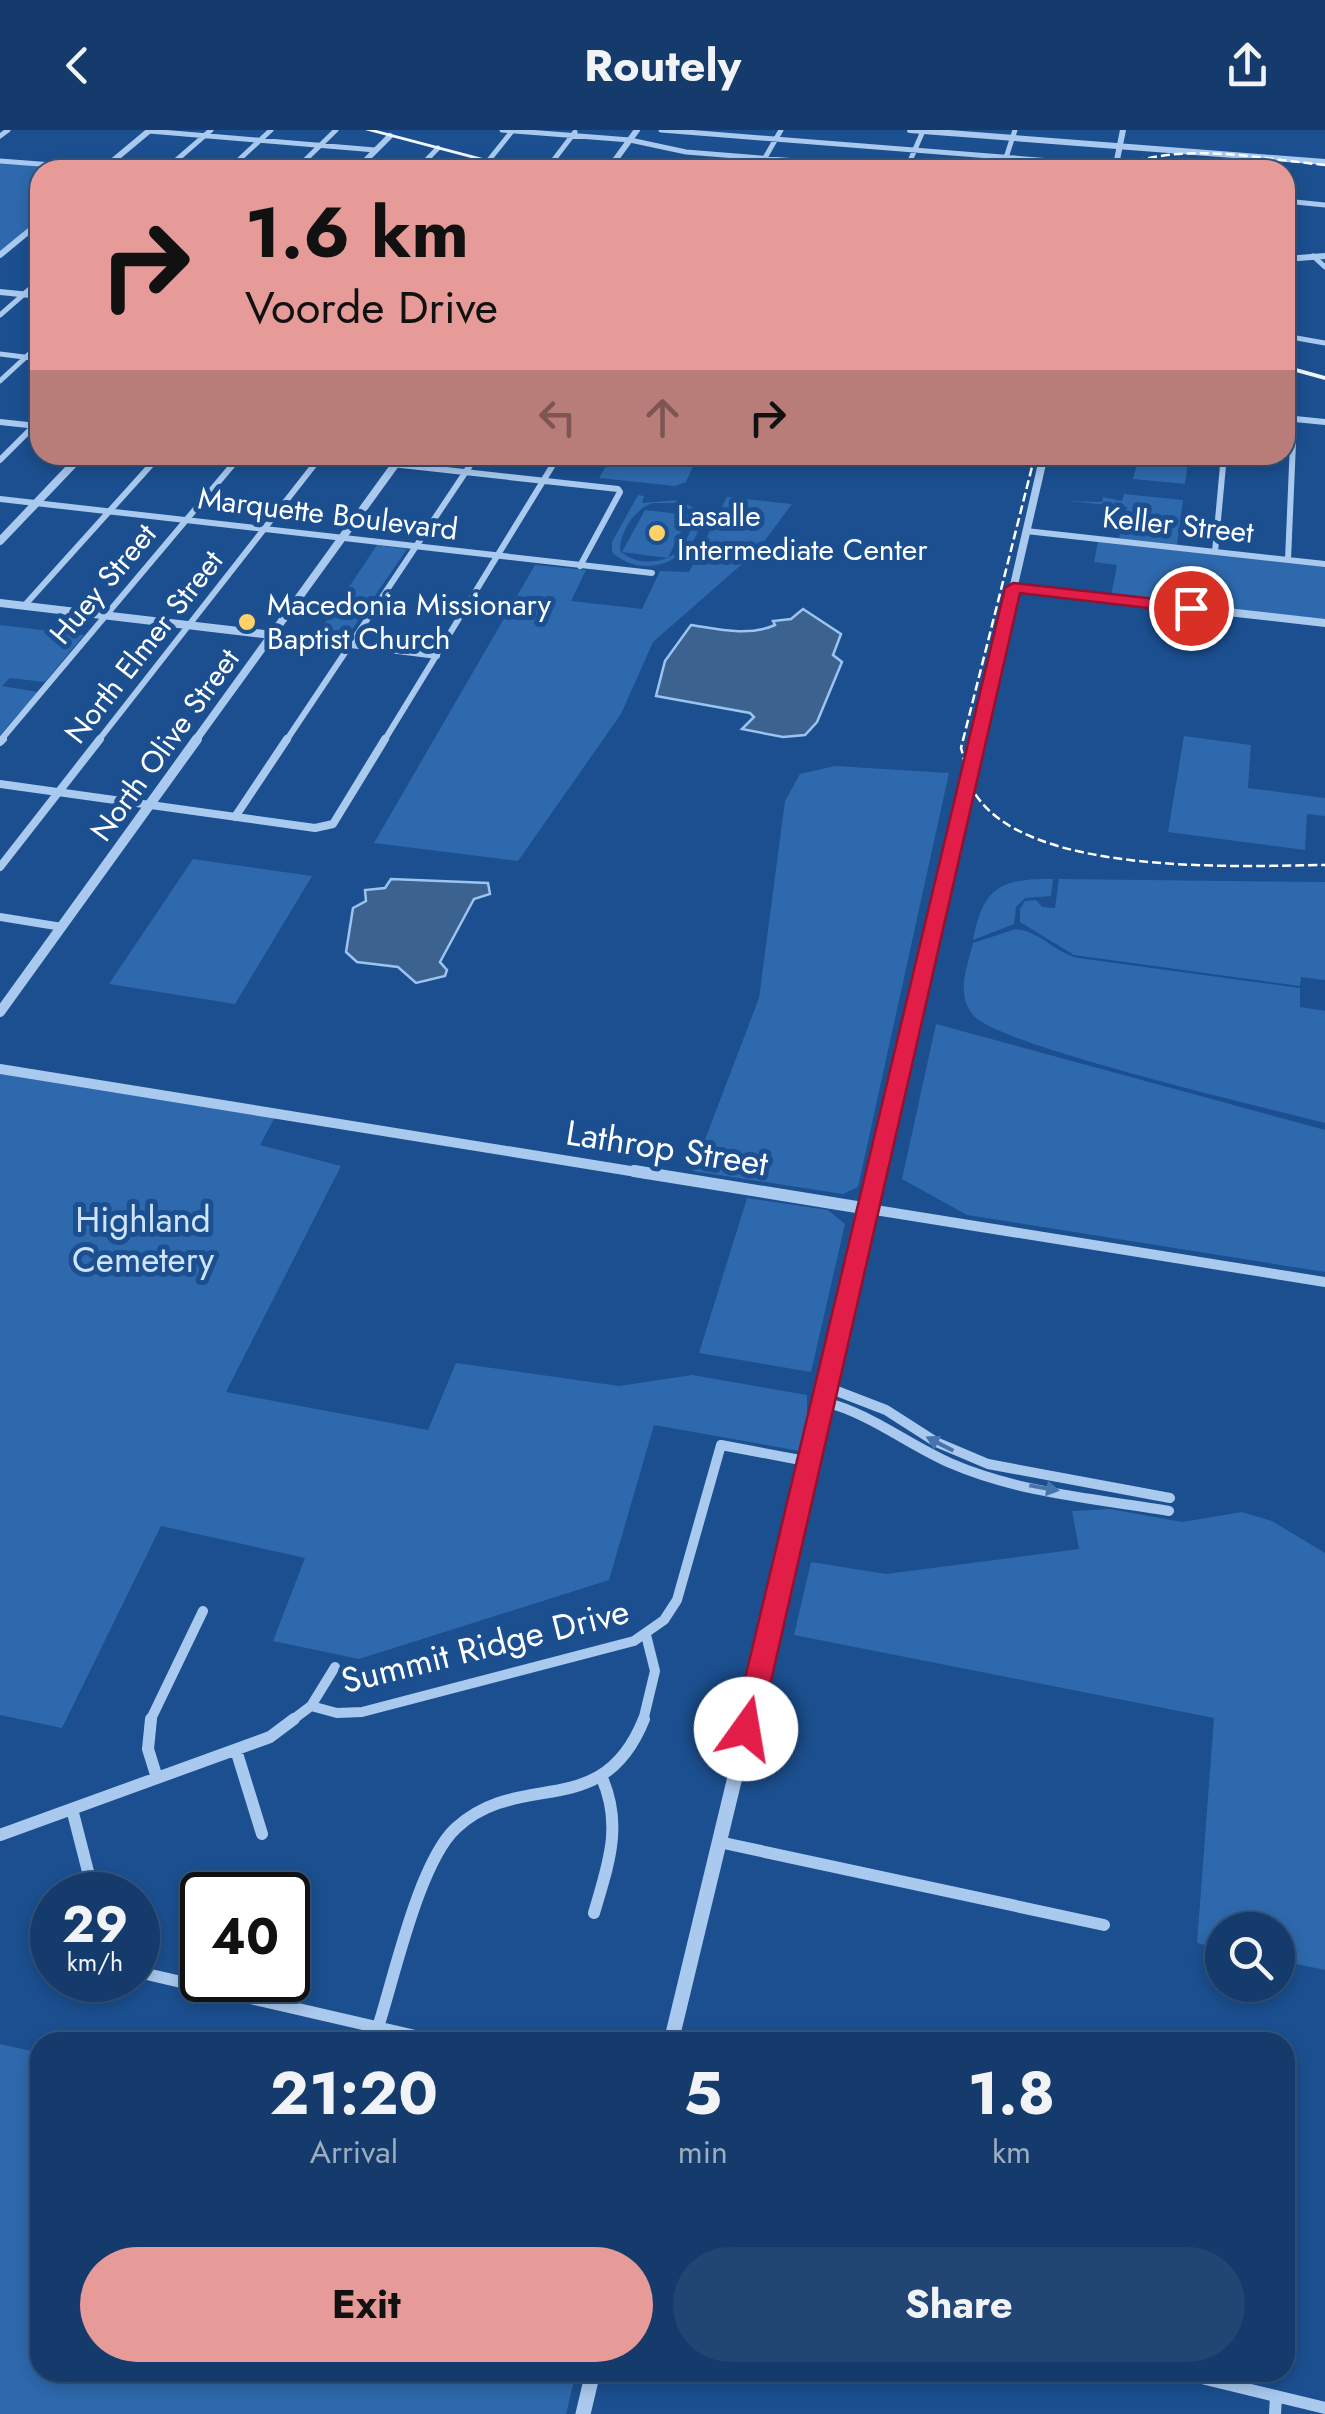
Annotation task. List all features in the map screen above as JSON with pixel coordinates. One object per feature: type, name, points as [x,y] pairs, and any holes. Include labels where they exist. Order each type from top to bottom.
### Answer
[{"type":"main road","points":[[368,130],[392,133],[484,160]]},
{"type":"main road","points":[[1295,370],[1325,378]]},
{"type":"street","points":[[0,136],[8,130]]},
{"type":"street","points":[[115,160],[150,130],[376,150]]},
{"type":"street","points":[[177,160],[211,130]]},
{"type":"street","points":[[239,160],[271,130]]},
{"type":"street","points":[[305,160],[336,130]]},
{"type":"street","points":[[502,130],[575,133],[681,152],[788,160]]},
{"type":"street","points":[[489,160],[513,130]]},
{"type":"street","points":[[615,160],[637,130]]},
{"type":"street","points":[[661,130],[1036,160]]},
{"type":"street","points":[[764,158],[781,130]]},
{"type":"street","points":[[910,130],[1014,134],[1325,162]]},
{"type":"street","points":[[1117,160],[1124,130]]},
{"type":"street","points":[[911,160],[923,131]]},
{"type":"street","points":[[366,160],[392,133]]},
{"type":"street","points":[[554,160],[575,133]]},
{"type":"street","points":[[1005,160],[1014,134]]},
{"type":"street","points":[[427,160],[438,148]]},
{"type":"street","points":[[0,161],[30,164]]},
{"type":"street","points":[[1295,202],[1325,205]]},
{"type":"street","points":[[0,255],[30,230]]},
{"type":"street","points":[[1314,256],[1325,266]]},
{"type":"street","points":[[1295,258],[1325,256]]},
{"type":"street","points":[[0,315],[30,289]]},
{"type":"street","points":[[0,292],[30,295]]},
{"type":"street","points":[[1295,338],[1325,343]]},
{"type":"street","points":[[0,381],[30,353]]},
{"type":"street","points":[[0,354],[30,357]]},
{"type":"street","points":[[1295,419],[1325,422]]},
{"type":"street","points":[[0,422],[30,424]]},
{"type":"street","points":[[0,460],[30,432]]},
{"type":"street","points":[[0,541],[72,465]]},
{"type":"street","points":[[24,606],[151,465]]},
{"type":"street","name":"Huey Street","points":[[0,742],[233,465]]},
{"type":"street","name":"North Elmer Street","points":[[0,867],[315,465]]},
{"type":"street","name":"North Olive Street","points":[[0,1012],[395,465]]},
{"type":"street","points":[[405,465],[618,489],[620,492],[580,566]]},
{"type":"street","points":[[235,817],[470,465]]},
{"type":"street","points":[[0,784],[326,827],[337,818],[553,465]]},
{"type":"street","points":[[673,2032],[827,1395],[1042,465]]},
{"type":"street","points":[[1215,552],[1223,465]]},
{"type":"street","points":[[1288,560],[1292,465]]},
{"type":"street","name":"Marquette Boulevard","points":[[0,499],[652,573]]},
{"type":"street","name":"Keller Street","points":[[1026,531],[1325,564]]},
{"type":"street","points":[[1013,588],[1325,623]]},
{"type":"street","points":[[0,602],[437,656]]},
{"type":"street","points":[[0,918],[62,926]]},
{"type":"street","name":"Lathrop Street","points":[[0,1069],[1325,1282]]},
{"type":"street","points":[[827,1395],[886,1410],[936,1442],[988,1464],[1170,1498]]},
{"type":"street","points":[[827,1395],[928,1453],[970,1471],[1169,1511]]},
{"type":"street","points":[[721,1446],[811,1462]]},
{"type":"street","name":"Summit Ridge Drive","points":[[311,1706],[337,1714],[362,1712],[646,1636],[664,1620],[677,1600],[721,1446]]},
{"type":"street","points":[[158,1778],[148,1749],[150,1720],[202,1611]]},
{"type":"street","points":[[378,2027],[432,1867],[448,1837],[463,1823],[490,1809],[602,1778],[629,1756],[642,1730],[657,1666],[646,1636]]},
{"type":"street","points":[[0,1835],[236,1750],[285,1728],[311,1706],[335,1667]]},
{"type":"street","points":[[236,1750],[262,1834]]},
{"type":"street","points":[[594,1913],[617,1822],[613,1800],[602,1778]]},
{"type":"street","points":[[72,1809],[88,1872]]},
{"type":"street","points":[[719,1842],[1104,1925]]},
{"type":"street","points":[[160,1977],[399,2032]]},
{"type":"street","points":[[583,2414],[591,2382]]},
{"type":"street","points":[[1218,2382],[1325,2408]]},
{"type":"street","points":[[1275,2414],[1276,2396]]},
{"type":"green space","points":[[0,162],[30,164],[30,226],[0,251]]},
{"type":"green space","points":[[607,465],[694,465],[686,482],[675,486],[599,478]]},
{"type":"green space","points":[[1137,465],[1188,465],[1185,484],[1133,479]]},
{"type":"green space","points":[[1124,494],[1183,500],[1177,545],[1119,538],[1127,507],[1068,501],[1102,502],[1103,497],[1122,501]]},
{"type":"green space","points":[[638,495],[644,496],[642,503],[679,500],[701,512],[693,542],[670,561],[640,566],[612,552],[612,542]],"holes":[[[653,503],[676,503],[693,511],[687,538],[668,558],[642,561],[620,551],[629,522]]]},
{"type":"green space","points":[[727,497],[792,504],[757,551],[653,642],[621,714],[518,861],[374,843],[535,565],[586,570],[571,601],[642,609],[660,571],[689,572]]},
{"type":"green space","points":[[645,510],[689,515],[668,558],[622,552]]},
{"type":"green space","points":[[1098,541],[1325,566],[1325,620],[1111,596],[1117,565],[1094,562]]},
{"type":"green space","points":[[377,545],[407,549],[344,641],[315,638]]},
{"type":"green space","points":[[0,625],[84,635],[45,682],[10,678],[2,686],[38,692],[0,735]]},
{"type":"green space","points":[[1184,736],[1251,745],[1248,788],[1325,798],[1325,816],[1307,814],[1305,850],[1168,832]]},
{"type":"green space","points":[[835,766],[949,773],[858,1187],[843,1194],[693,1171],[759,998],[785,801],[800,774]]},
{"type":"green space","points":[[193,859],[312,876],[235,1004],[109,984]]},
{"type":"green space","points":[[1053,879],[1051,896],[1025,898],[1016,907],[1014,924],[973,940],[982,908],[997,890],[1020,881]]},
{"type":"green space","points":[[1059,879],[1325,882],[1325,980],[1301,977],[1300,986],[1074,955],[1020,922],[1020,909],[1025,901],[1036,900],[1042,907],[1055,908]]},
{"type":"green space","points":[[1016,929],[1078,958],[1300,988],[1300,1007],[1325,1011],[1325,1123],[1082,1059],[994,1029],[968,1008],[966,972],[973,943]]},
{"type":"green space","points":[[936,1024],[1325,1130],[1325,1272],[967,1215],[902,1179]]},
{"type":"green space","name":"Highland Cemetery","points":[[0,1072],[275,1117],[260,1145],[341,1166],[226,1392],[428,1430],[456,1363],[619,1386],[692,1375],[807,1395],[807,1423],[800,1451],[654,1425],[609,1580],[359,1659],[273,1641],[305,1558],[161,1526],[62,1728],[0,1715]]},
{"type":"green space","points":[[747,1198],[828,1210],[845,1224],[811,1372],[699,1353]]},
{"type":"green space","points":[[1110,1509],[1182,1522],[1242,1512],[1272,1521],[1325,1553],[1325,1970],[1295,1964],[1295,1912],[1205,1912],[1205,1945],[1197,1943],[1214,1718],[794,1635],[811,1562],[886,1574],[1079,1549],[1072,1511]]},
{"type":"green space","points":[[0,2044],[30,2051],[30,2382],[574,2382],[566,2414],[0,2414]]},
{"type":"shaded area","points":[[803,609],[841,634],[833,655],[842,662],[817,722],[805,735],[783,737],[742,729],[754,717],[750,713],[656,696],[665,661],[691,625],[755,631],[775,625],[773,621],[791,619]]},
{"type":"shaded area","points":[[391,879],[488,883],[490,894],[474,899],[440,962],[447,970],[445,976],[416,983],[398,967],[357,962],[346,952],[353,908],[366,901],[365,890],[385,888]]},
{"type":"railway","points":[[1142,160],[1190,153],[1280,160]]},
{"type":"railway","points":[[1295,162],[1325,165]]},
{"type":"railway","points":[[1032,465],[961,748],[974,792],[1000,820],[1038,839],[1085,853],[1189,865],[1325,865]]},
{"type":"place","name":"Lasalle Intermediate Center","points":[[657,533]]},
{"type":"place","name":"Macedonia Missionary Baptist Church","points":[[247,622]]},
{"type":"route","points":[[746,1729],[826,1402],[1013,588],[1191,608]]}]
